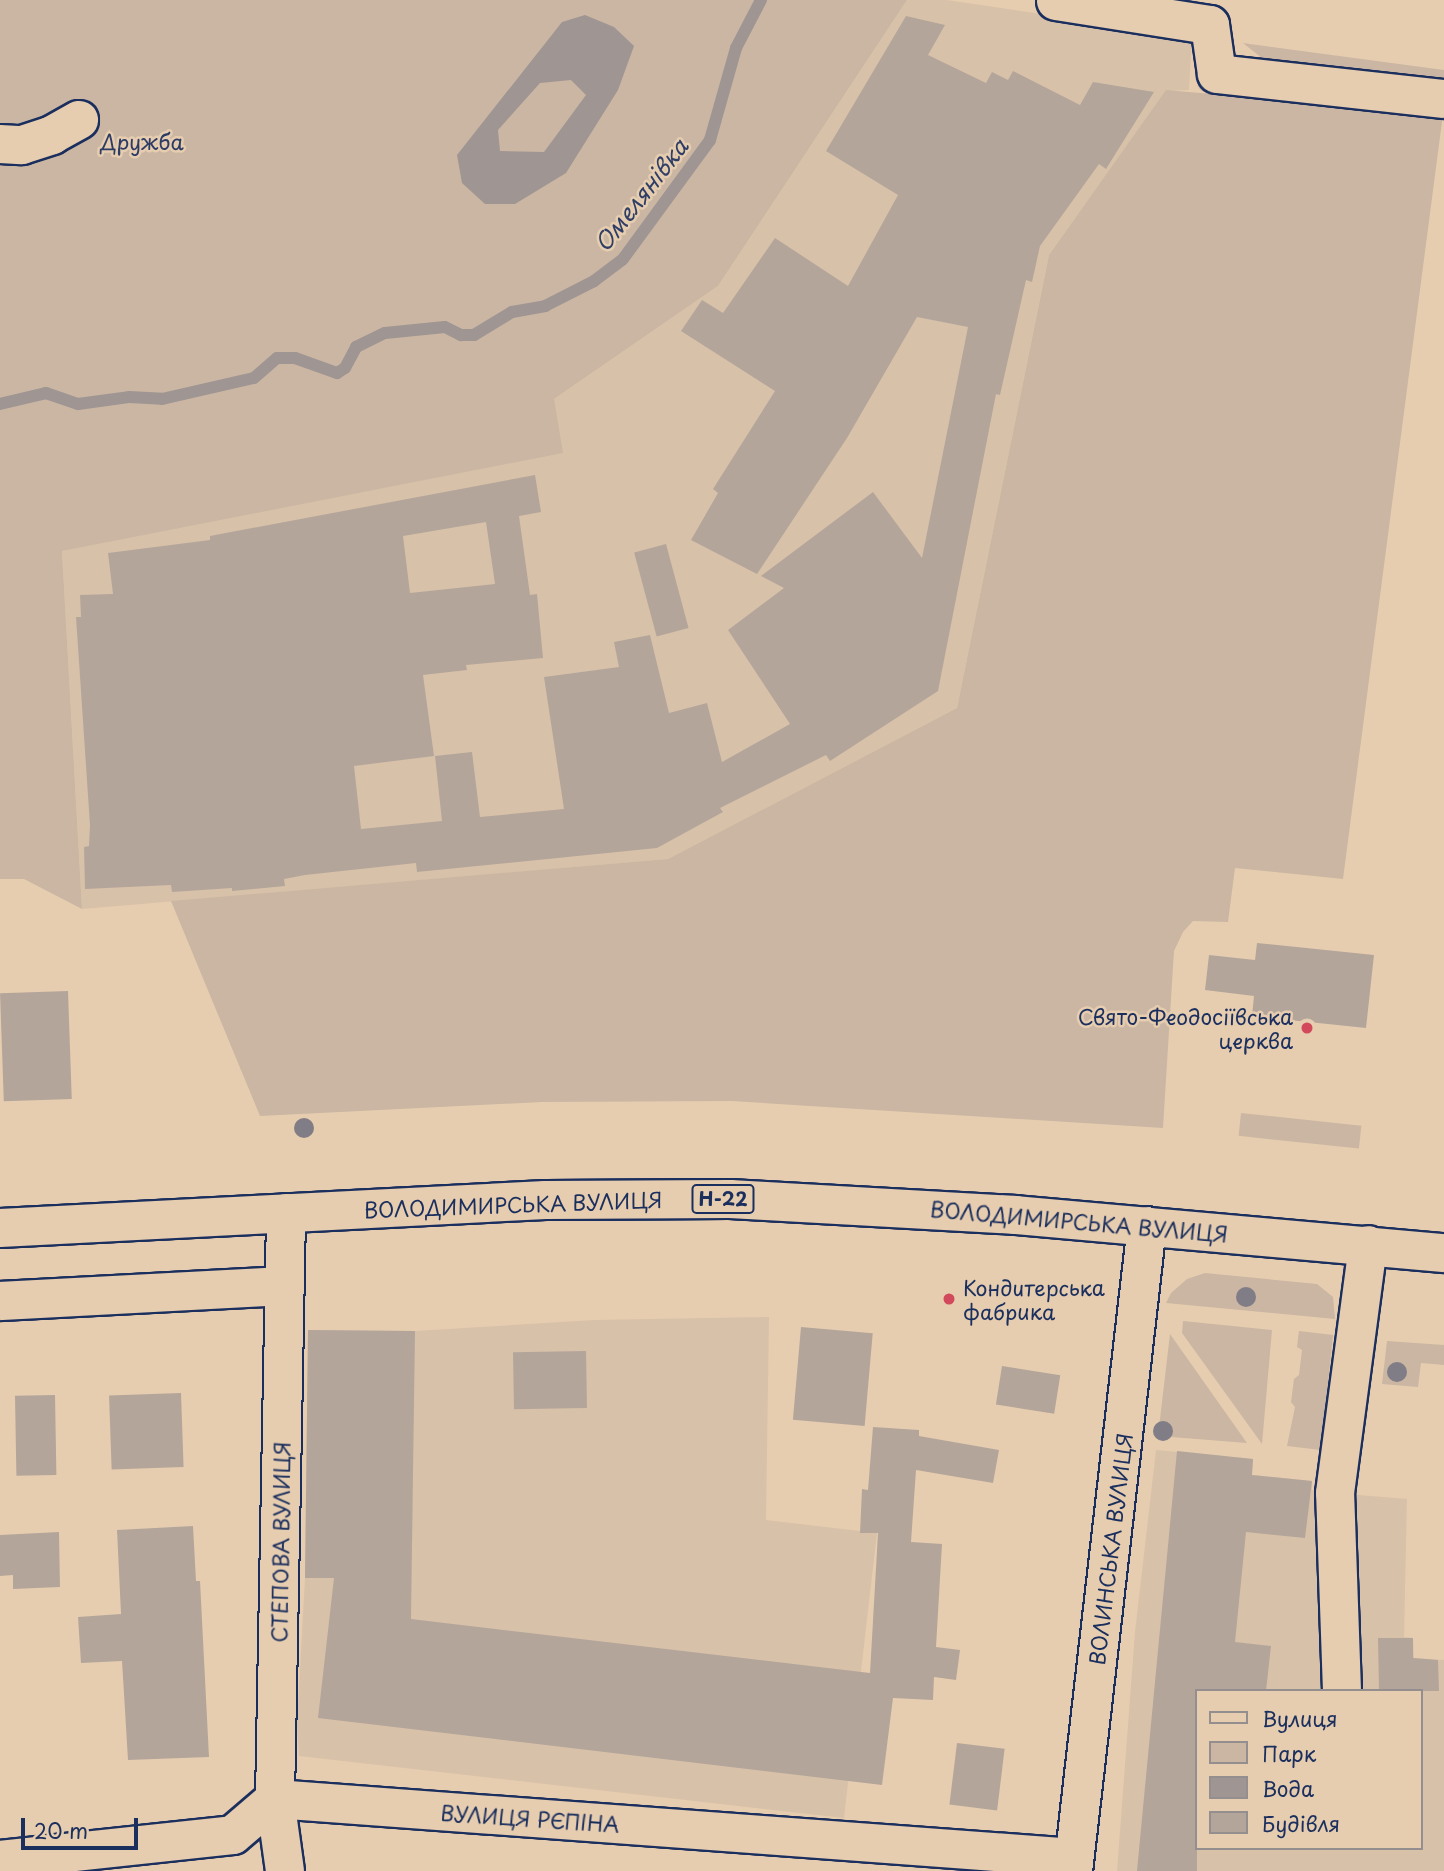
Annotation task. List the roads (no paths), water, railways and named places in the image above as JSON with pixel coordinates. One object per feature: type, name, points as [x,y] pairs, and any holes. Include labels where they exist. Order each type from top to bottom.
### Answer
[{"type":"street","points":[[1056,1],[1210,25],[1217,74],[1444,99]]},
{"type":"street","points":[[0,144],[22,145],[52,135],[79,120]]},
{"type":"street","name":"ВОЛОДИМИРСЬКА ВУЛИЦЯ","points":[[0,1228],[545,1200],[730,1199],[940,1210],[1444,1252]]},
{"type":"street","name":"СТЕПОВА ВУЛИЦЯ","points":[[285,1871],[275,1799],[286,1213]]},
{"type":"street","name":"ВОЛИНСЬКА ВУЛИЦЯ","points":[[1073,1864],[1147,1226]]},
{"type":"street","points":[[1342,1689],[1335,1493],[1368,1245]]},
{"type":"street","points":[[0,1301],[285,1286]]},
{"type":"street","points":[[0,1860],[233,1835],[275,1799]]},
{"type":"street","name":"ВУЛИЦЯ РЄПІНА","points":[[275,1799],[1073,1864]]},
{"type":"water","points":[[585,15],[614,27],[634,46],[618,90],[566,173],[515,204],[485,204],[462,183],[457,155],[562,22]],"holes":[[[571,80],[586,95],[544,152],[500,151],[498,130],[540,83]]]},
{"type":"waterway","name":"Омелянівка","points":[[0,404],[46,393],[78,404],[129,397],[162,399],[254,378],[277,358],[295,358],[337,373],[345,368],[356,347],[385,333],[445,327],[461,335],[474,335],[512,312],[545,306],[594,281],[623,259],[710,140],[736,48],[761,0]]},
{"type":"place","name":"Свято-Феодосіївська церква","points":[[1307,1028]]},
{"type":"place","name":"Кондитерська фабрика","points":[[949,1299]]},
{"type":"park label","name":"Дружба","points":[[142,141]]}]
